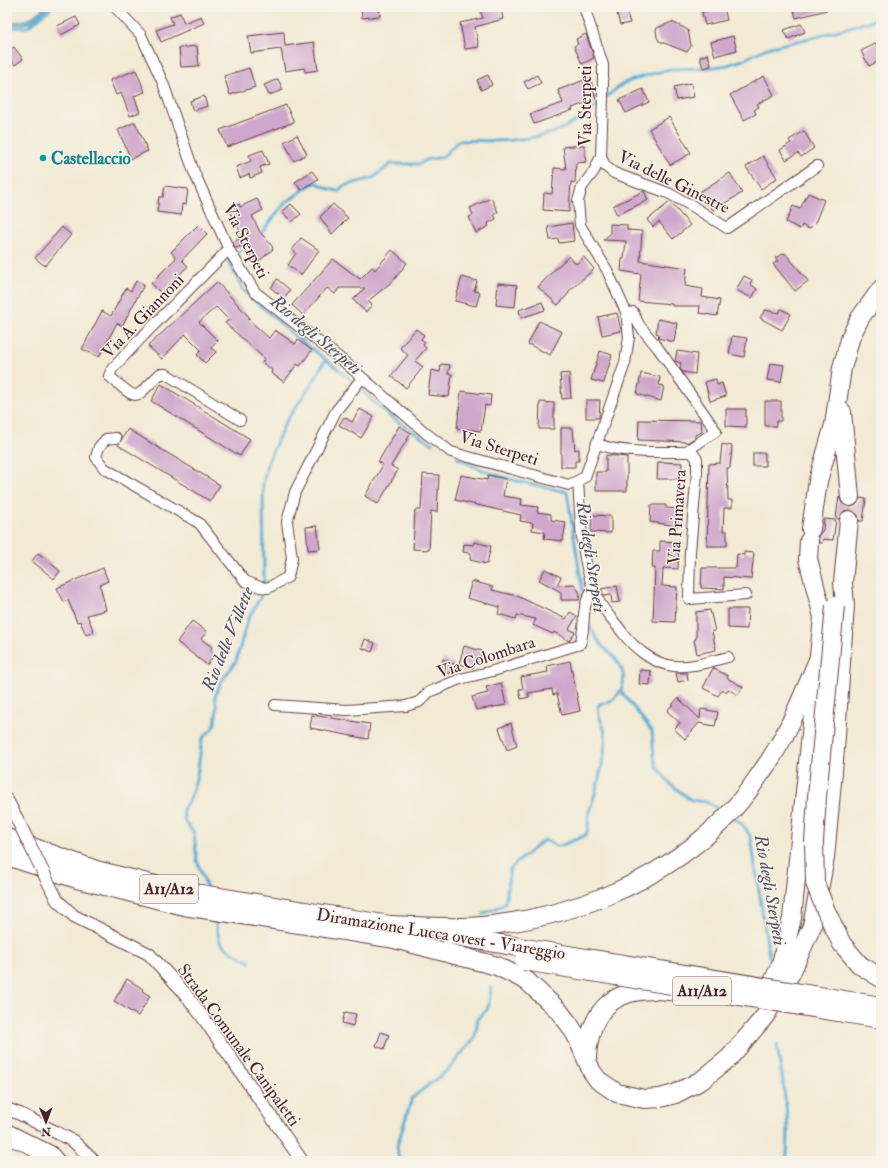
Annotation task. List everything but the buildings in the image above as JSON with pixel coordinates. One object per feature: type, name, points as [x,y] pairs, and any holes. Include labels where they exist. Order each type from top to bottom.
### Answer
[{"type":"highway","points":[[749,1033],[781,964],[792,918],[811,692],[818,660],[823,617],[808,559],[818,481],[834,425],[840,391],[842,368],[851,336],[860,318],[881,289]]},
{"type":"highway","points":[[840,391],[850,497]]},
{"type":"highway","points":[[391,932],[497,966],[527,981],[558,1010],[569,1024],[576,1035],[592,1072],[598,1080],[617,1093],[644,1099],[660,1098],[675,1094],[702,1080],[729,1058],[765,1016],[791,973],[812,926],[825,858],[845,605],[843,583],[850,520]]},
{"type":"highway","points":[[843,583],[834,606],[814,841],[815,883],[826,911],[842,944],[860,965],[881,978]]},
{"type":"highway","points":[[391,932],[503,924],[535,918],[573,909],[609,895],[652,874],[691,848],[720,823],[763,770],[792,718],[811,692]]},
{"type":"highway","name":"Diramazione Lucca ovest - Viareggio","points":[[7,838],[78,872]]},
{"type":"highway","name":"Diramazione Lucca ovest - Viareggio","points":[[7,856],[78,872],[184,906],[260,911],[524,954],[881,1006]]},
{"type":"highway","name":"Diramazione Lucca ovest - Viareggio","points":[[524,954],[724,995],[881,1019]]},
{"type":"highway","points":[[587,1060],[588,1039],[591,1026],[601,1011],[619,997],[650,990],[724,995]]},
{"type":"street","name":"Via Sterpeti","points":[[115,7],[141,35],[163,83],[194,172],[229,250],[254,292],[358,383],[451,452],[569,485],[585,477],[625,363],[628,337],[626,312],[607,270],[580,225],[578,201],[582,187],[602,156],[603,65],[584,7]]},
{"type":"street","name":"Via delle Ginestre","points":[[602,156],[605,166],[614,173],[668,193],[727,228],[817,166]]},
{"type":"street","name":"Via A. Giannoni","points":[[229,250],[144,335],[112,369],[109,376],[130,394],[136,396],[142,394],[160,374],[166,374],[240,420]]},
{"type":"street","points":[[633,312],[639,325],[658,348],[716,430],[685,452]]},
{"type":"street","points":[[116,438],[106,439],[99,447],[96,457],[104,468],[199,523],[245,581],[264,588],[288,577],[292,558],[288,522],[295,492],[336,411],[358,383]]},
{"type":"street","name":"Via Primavera","points":[[597,443],[604,447],[618,450],[692,452],[694,454],[697,472],[690,551],[688,599],[746,595]]},
{"type":"street","points":[[578,481],[582,538],[586,567],[593,589],[601,604],[631,644],[645,654],[662,663],[674,666],[686,666],[728,657]]},
{"type":"street","name":"Via Colombara","points":[[275,705],[347,710],[406,706],[419,702],[429,692],[460,679],[493,671],[580,644],[584,631],[584,608],[587,597],[593,589]]},
{"type":"street","name":"Strada Comunale Canipaletti","points":[[7,800],[57,900],[74,916],[149,954],[183,991],[302,1161]]},
{"type":"street","points":[[7,1109],[73,1141],[94,1161]]},
{"type":"street","points":[[7,1130],[51,1152],[59,1161]]},
{"type":"street","points":[[7,1139],[29,1148],[46,1161]]},
{"type":"water","points":[[43,7],[48,7],[34,20],[26,24],[7,24],[7,21],[23,21],[35,15]]},
{"type":"waterway","points":[[7,28],[28,27],[52,7]]},
{"type":"waterway","name":"Rio degli Sterpeti","points":[[606,97],[624,83],[641,77],[670,69],[708,68],[727,65],[743,60],[767,48],[819,36],[881,18]]},
{"type":"waterway","name":"Rio degli Sterpeti","points":[[259,236],[285,203],[312,184],[317,183],[329,189],[339,191],[343,186],[373,178],[391,164],[420,164],[426,160],[443,157],[458,141],[498,141],[541,136],[554,132],[577,121],[600,103]]},
{"type":"waterway","name":"Rio degli Sterpeti","points":[[247,246],[228,260],[243,290],[290,332],[342,372],[389,416],[433,444]]},
{"type":"waterway","name":"Rio delle Villette","points":[[207,888],[197,861],[194,833],[185,822],[183,809],[190,799],[197,776],[202,739],[213,728],[215,723],[217,709],[215,696],[221,682],[236,661],[248,619],[260,598],[264,581],[263,484],[267,464],[285,423],[315,379],[325,360]]},
{"type":"waterway","name":"Rio degli Sterpeti","points":[[457,458],[470,465],[497,475],[524,483],[567,492],[584,600]]},
{"type":"waterway","points":[[483,914],[505,904],[510,869],[539,844],[545,840],[556,846],[560,846],[586,835],[589,812],[600,776],[605,748],[605,733],[598,708],[599,704],[613,699],[618,694],[622,688],[623,682],[623,675],[617,661],[599,642],[587,621]]},
{"type":"waterway","name":"Rio degli Sterpeti","points":[[621,691],[652,731],[654,757],[657,767],[670,784],[691,800],[707,802],[723,812]]},
{"type":"waterway","name":"Rio degli Sterpeti","points":[[733,818],[742,824],[751,838],[769,957]]},
{"type":"waterway","name":"Rio delle Villette","points":[[214,917],[220,942],[226,948],[250,962]]},
{"type":"waterway","points":[[399,1161],[397,1146],[412,1098],[449,1069],[475,1037],[478,1018],[487,1010],[489,1004],[491,987]]},
{"type":"waterway","name":"Rio degli Sterpeti","points":[[777,1044],[787,1117],[788,1146],[786,1161]]},
{"type":"place","name":"Castellaccio","points":[[43,158]]}]
